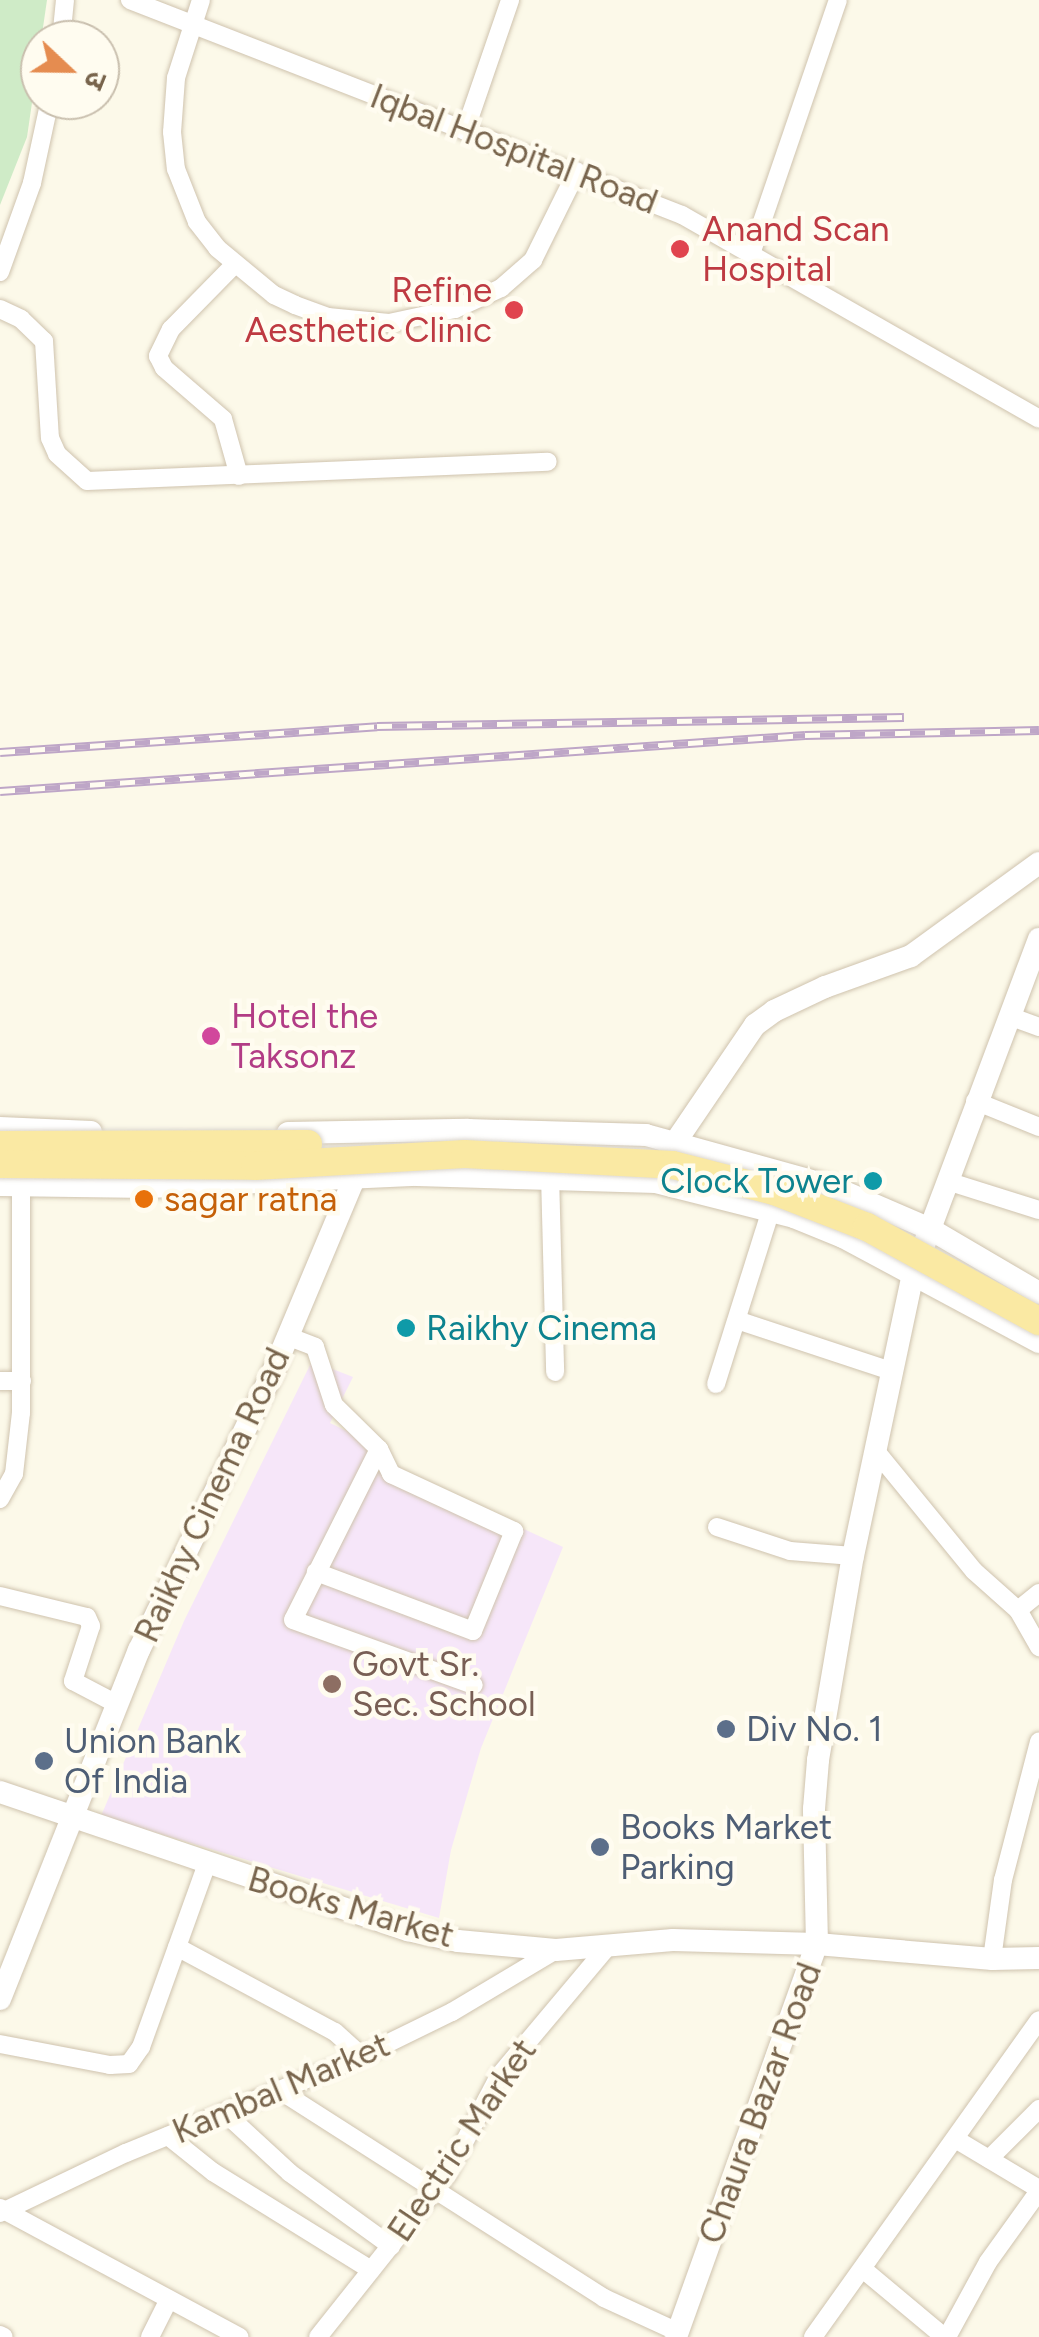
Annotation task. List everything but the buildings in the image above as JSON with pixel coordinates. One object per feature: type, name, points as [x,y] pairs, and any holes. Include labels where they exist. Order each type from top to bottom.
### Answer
[{"type":"main road","points":[[0,1144],[222,1148],[529,1138],[660,1146],[786,1179],[844,1202],[949,1249],[1039,1302]]},
{"type":"main road","points":[[0,1164],[255,1166],[464,1154],[673,1164],[774,1191],[867,1227],[1039,1321]]},
{"type":"street","name":"Iqbal Hospital Road","points":[[130,0],[682,215],[752,250],[1039,419]]},
{"type":"street","points":[[201,0],[189,26],[176,78],[172,132],[176,169],[197,222],[234,265],[274,295],[328,317],[361,322],[413,321],[455,309],[502,288],[520,274],[544,242],[577,171]]},
{"type":"street","points":[[465,132],[510,0]]},
{"type":"street","points":[[752,250],[838,0]]},
{"type":"street","points":[[0,272],[32,184],[46,120]]},
{"type":"street","points":[[234,265],[172,329],[158,356],[164,368],[224,419],[239,476]]},
{"type":"street","points":[[0,309],[21,319],[44,342],[47,426],[57,454],[75,474],[92,482],[548,462]]},
{"type":"street","points":[[656,1182],[674,1141],[755,1026],[774,1011],[825,986],[912,956],[1039,863]]},
{"type":"street","name":"Chaura Bazar Road","points":[[677,2335],[817,1944],[814,1808],[818,1760],[853,1556],[913,1274],[1039,939]]},
{"type":"street","points":[[1009,1016],[1039,1027]]},
{"type":"street","points":[[975,1101],[1039,1127]]},
{"type":"street","points":[[0,1128],[160,1136],[533,1130],[646,1135],[789,1171],[930,1229],[1039,1293]]},
{"type":"street","points":[[550,1175],[555,1372]]},
{"type":"street","points":[[0,1499],[14,1474],[22,1380],[20,1272],[11,1185],[149,1188],[355,1177],[550,1175],[656,1182],[771,1210],[843,1237],[1039,1342]]},
{"type":"street","name":"Raikhy Cinema Road","points":[[0,1999],[117,1704],[287,1336],[355,1177]]},
{"type":"street","points":[[947,1181],[1039,1210]]},
{"type":"street","points":[[716,1384],[771,1210]]},
{"type":"street","points":[[0,1271],[20,1272]]},
{"type":"street","points":[[737,1320],[891,1371]]},
{"type":"street","points":[[287,1336],[315,1348],[334,1404],[379,1449],[391,1474],[514,1531],[473,1631],[316,1572]]},
{"type":"street","points":[[0,1381],[22,1380]]},
{"type":"street","points":[[379,1449],[293,1620],[474,1685]]},
{"type":"street","points":[[875,1450],[974,1571],[1018,1610],[1039,1647]]},
{"type":"street","points":[[718,1527],[790,1551],[853,1556]]},
{"type":"street","points":[[1018,1610],[1039,1593]]},
{"type":"street","points":[[0,1596],[88,1617],[91,1626],[72,1681],[117,1704]]},
{"type":"street","points":[[992,1959],[1004,1880],[1039,1742]]},
{"type":"street","name":"Books Market","points":[[0,1792],[431,1936],[556,1950],[673,1940],[817,1944],[992,1959],[1039,1958]]},
{"type":"street","points":[[0,2044],[110,2065],[129,2064],[141,2047],[208,1864]]},
{"type":"street","name":"Electric Market","points":[[318,2337],[436,2191],[499,2076],[608,1946]]},
{"type":"street","points":[[177,1947],[334,2032],[362,2056]]},
{"type":"street","name":"Kambal Market","points":[[1,2210],[362,2056],[452,2012],[556,1950]]},
{"type":"street","points":[[813,2337],[1039,2020]]},
{"type":"street","points":[[278,2090],[604,2298],[677,2335]]},
{"type":"street","points":[[989,2159],[1039,2109]]},
{"type":"street","points":[[225,2112],[290,2174],[391,2246]]},
{"type":"street","points":[[168,2136],[213,2172],[372,2270]]},
{"type":"street","points":[[864,2270],[945,2337],[988,2262],[1039,2190],[957,2140]]},
{"type":"street","points":[[1,2210],[240,2337]]},
{"type":"street","points":[[150,2337],[169,2299]]},
{"type":"shaded area","name":"Govt Sr. Sec. School","points":[[312,1361],[353,1377],[330,1423],[382,1448],[384,1465],[563,1547],[481,1748],[451,1850],[439,1918],[101,1816],[184,1621]]},
{"type":"green space","points":[[0,0],[47,0],[44,20],[20,20],[20,120],[29,120],[27,137],[0,205]]},
{"type":"railway","points":[[0,752],[377,726],[904,717]]},
{"type":"railway","points":[[0,791],[805,735],[1039,730]]},
{"type":"place","name":"Anand Scan Hospital","points":[[680,249]]},
{"type":"place","name":"Refine Aesthetic Clinic","points":[[514,310]]},
{"type":"place","name":"Hotel the Taksonz","points":[[211,1036]]},
{"type":"place","name":"Clock Tower","points":[[873,1181]]},
{"type":"place","name":"sagar ratna","points":[[144,1199]]},
{"type":"place","name":"Raikhy Cinema","points":[[406,1328]]},
{"type":"place","name":"Govt Sr. Sec. School","points":[[332,1684]]},
{"type":"place","name":"Div No. 1","points":[[726,1729]]},
{"type":"place","name":"Union Bank Of India","points":[[44,1761]]},
{"type":"place","name":"Books Market Parking","points":[[600,1847]]}]
